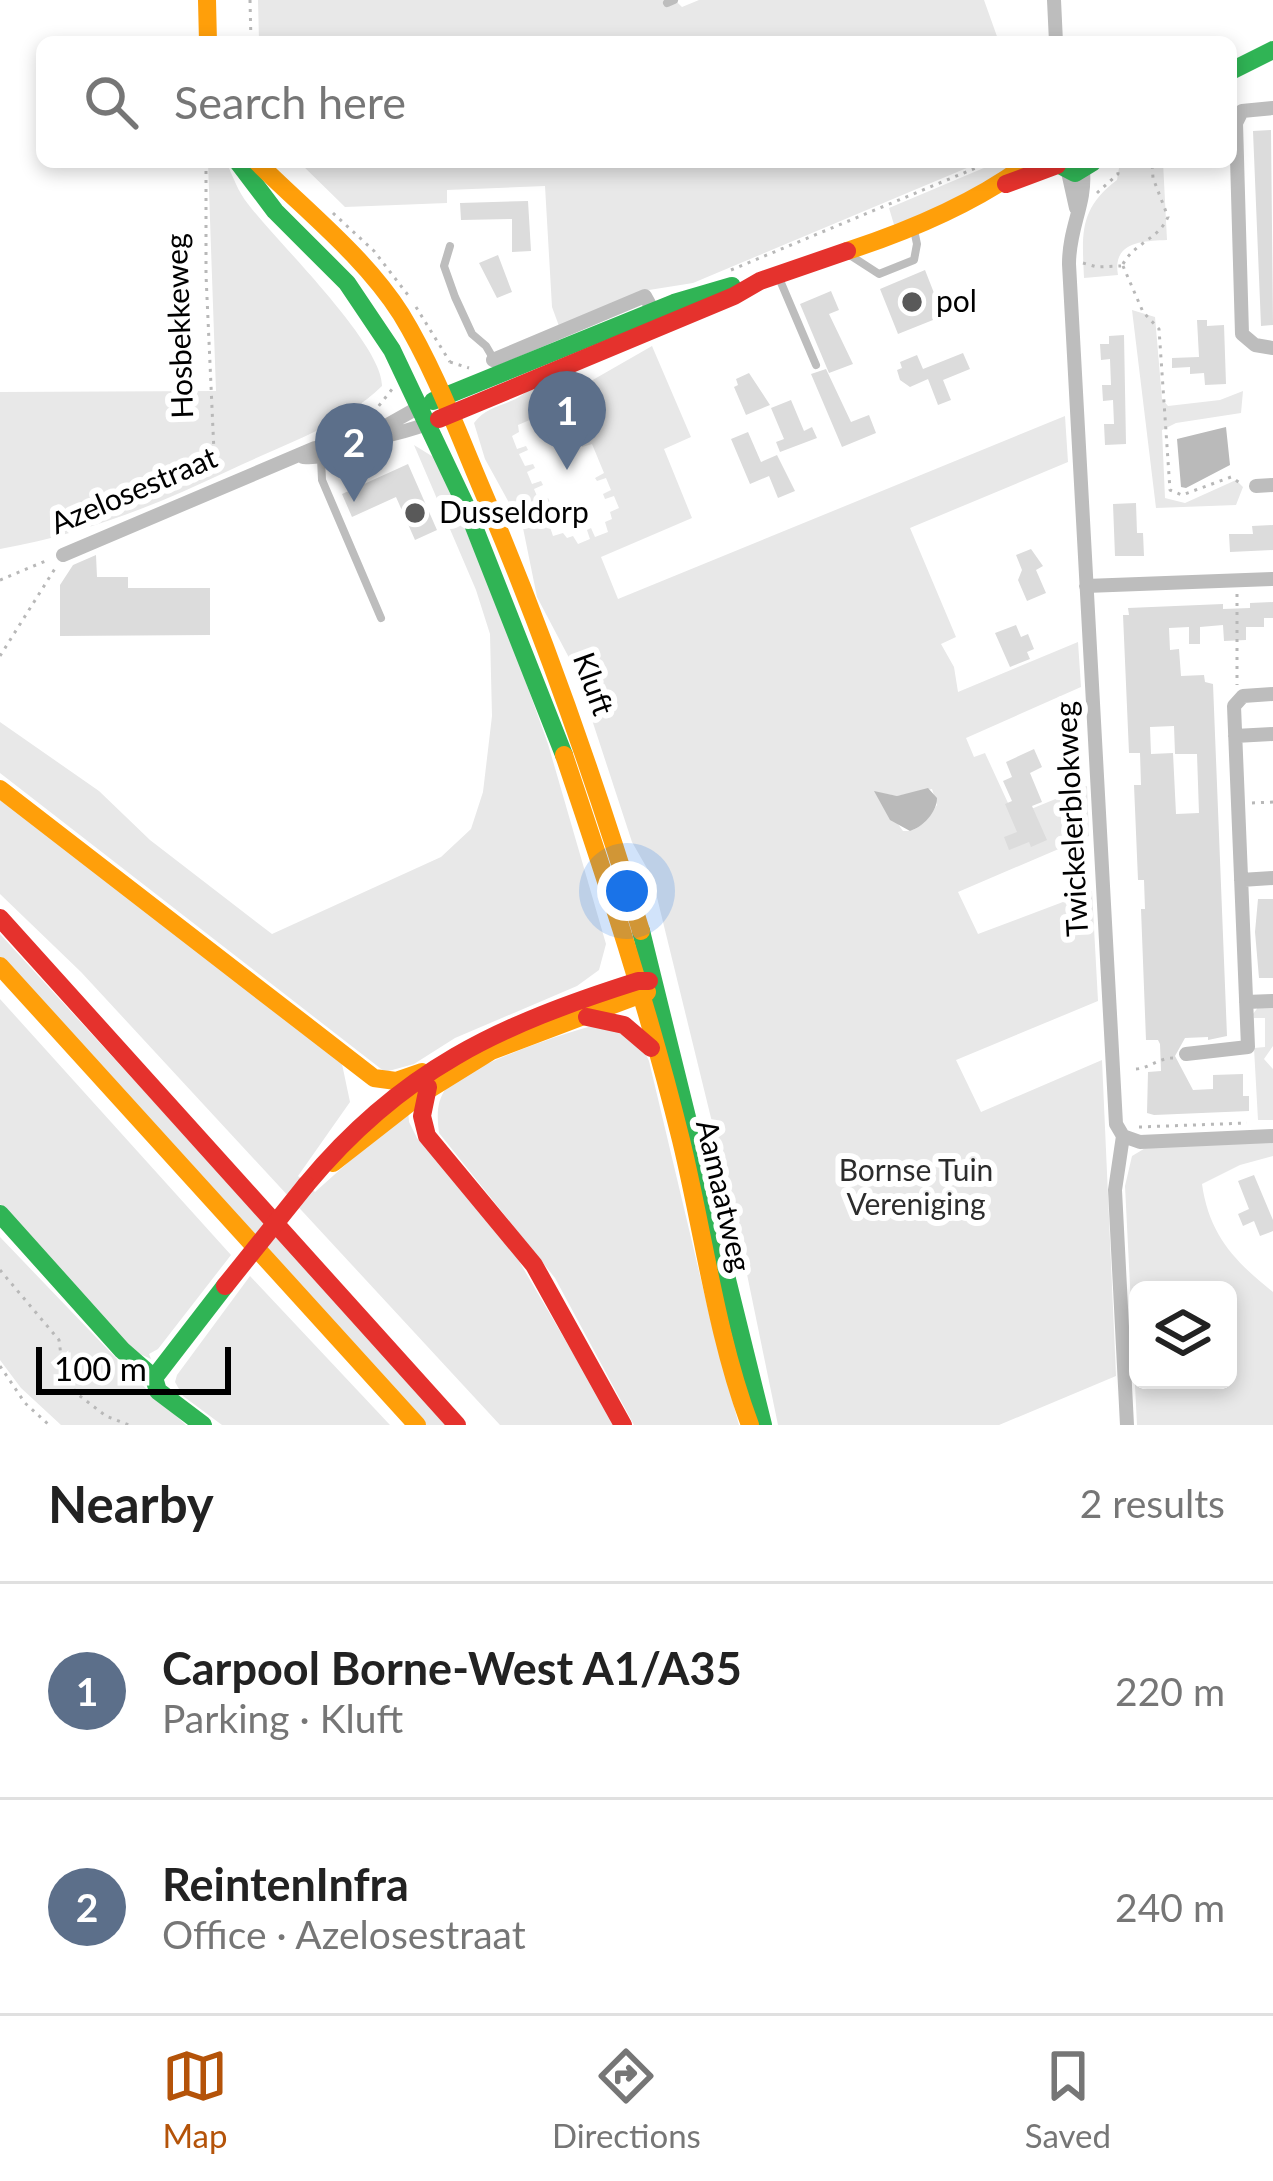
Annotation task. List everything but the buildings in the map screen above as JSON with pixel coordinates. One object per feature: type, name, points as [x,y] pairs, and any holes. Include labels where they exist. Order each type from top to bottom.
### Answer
[{"type":"main road","points":[[206,0],[208,36]]},
{"type":"main road","points":[[1237,68],[1273,50]]},
{"type":"main road","points":[[242,168],[270,208],[361,301],[425,415]]},
{"type":"main road","points":[[263,168],[399,311],[447,406]]},
{"type":"main road","name":"Azelosestraat","points":[[425,415],[657,319],[847,254],[1001,184],[1022,168]]},
{"type":"main road","name":"Azelosestraat","points":[[1001,184],[1064,168]]},
{"type":"main road","name":"Kluft","points":[[447,406],[531,604],[620,854],[646,986]]},
{"type":"main road","name":"Kluft","points":[[425,415],[508,603],[646,986]]},
{"type":"main road","points":[[0,789],[374,1078],[425,1079],[646,986]]},
{"type":"main road","points":[[0,918],[457,1425]]},
{"type":"main road","points":[[0,967],[417,1425]]},
{"type":"main road","points":[[154,1378],[306,1185],[425,1079],[501,1028],[646,986]]},
{"type":"main road","name":"Aamaatweg","points":[[646,986],[659,1060],[750,1425]]},
{"type":"main road","name":"Aamaatweg","points":[[646,986],[764,1425]]},
{"type":"main road","points":[[577,1016],[624,1024],[640,1034],[659,1060]]},
{"type":"main road","points":[[425,1079],[422,1116],[430,1141],[534,1265],[623,1425]]},
{"type":"main road","points":[[0,1214],[122,1350],[154,1378],[158,1391],[203,1425]]},
{"type":"street","points":[[1054,0],[1056,36]]},
{"type":"street","points":[[1273,108],[1250,108],[1237,116],[1242,334],[1246,341],[1273,348]]},
{"type":"street","name":"Twickelerblokweg","points":[[1071,168],[1076,208],[1069,244],[1087,586],[1116,1124],[1123,1136],[1114,1190],[1127,1425]]},
{"type":"street","name":"Azelosestraat","points":[[494,360],[645,296],[657,319]]},
{"type":"street","name":"Azelosestraat","points":[[63,555],[292,457],[375,438],[384,440],[425,415]]},
{"type":"street","points":[[1087,586],[1273,579]]},
{"type":"street","points":[[1186,1054],[1247,1047],[1234,706],[1238,699],[1273,694]]},
{"type":"street","points":[[1235,736],[1273,734]]},
{"type":"street","points":[[1241,880],[1273,878]]},
{"type":"street","points":[[1246,1002],[1273,1001]]},
{"type":"street","points":[[1123,1136],[1140,1142],[1273,1136]]},
{"type":"lane","points":[[847,254],[879,274],[914,260],[914,226]]},
{"type":"lane","points":[[450,246],[444,266],[455,297],[472,334],[494,360]]},
{"type":"lane","points":[[769,278],[816,365]]},
{"type":"lane","points":[[318,453],[322,480],[381,618]]},
{"type":"path","points":[[250,0],[251,36]]},
{"type":"path","name":"Hosbekkeweg","points":[[206,168],[216,488]]},
{"type":"path","points":[[789,246],[976,168]]},
{"type":"path","points":[[1095,195],[1118,174],[1118,168]]},
{"type":"path","points":[[1123,266],[1132,249],[1159,234],[1168,217],[1152,168]]},
{"type":"path","points":[[1081,248],[1082,262],[1123,266]]},
{"type":"path","points":[[1123,266],[1143,313],[1159,329],[1170,490],[1182,496],[1232,478],[1245,486],[1265,486]]},
{"type":"path","points":[[432,371],[450,362],[469,368],[494,360]]},
{"type":"path","points":[[350,432],[368,424],[386,394],[409,381]]},
{"type":"path","points":[[0,656],[63,555]]},
{"type":"path","name":"Azelosestraat","points":[[0,580],[63,555]]},
{"type":"path","points":[[1236,580],[1238,699]]},
{"type":"path","points":[[1238,803],[1273,802]]},
{"type":"path","points":[[1136,1069],[1159,1058],[1186,1054]]},
{"type":"path","points":[[1139,1127],[1251,1123]]},
{"type":"path","points":[[0,1270],[59,1340],[63,1371],[76,1393],[106,1416],[129,1425]]},
{"type":"path","points":[[0,1366],[25,1403],[50,1425]]},
{"type":"green space","points":[[258,0],[675,0],[682,7],[699,0],[984,0],[997,36],[259,36]]},
{"type":"green space","points":[[208,168],[229,168],[248,204],[366,345],[382,386],[328,424],[172,496],[89,527],[0,549],[0,392],[216,391]]},
{"type":"green space","points":[[305,168],[967,168],[693,283],[649,290],[559,326],[552,307],[545,186],[447,190],[447,203],[345,207]]},
{"type":"green space","points":[[984,168],[1012,168],[895,228],[889,208]]},
{"type":"green space","points":[[1119,168],[1163,168],[1167,240],[1124,250],[1118,275],[1084,278],[1089,212],[1117,180]]},
{"type":"green space","points":[[1132,310],[1155,317],[1162,399],[1168,406],[1220,400],[1243,391],[1241,413],[1176,423],[1162,430],[1165,498],[1185,503],[1236,480],[1243,487],[1236,505],[1156,508]]},
{"type":"green space","name":"Bornse Tuin Vereniging","points":[[652,346],[691,437],[664,449],[692,518],[601,557],[618,599],[1065,416],[1068,462],[910,528],[956,637],[941,644],[954,667],[958,692],[1078,642],[1081,687],[966,738],[974,757],[985,753],[1014,816],[1087,786],[1089,836],[958,892],[978,934],[1092,891],[1098,1001],[956,1060],[981,1112],[1102,1060],[1116,1376],[999,1425],[778,1425],[735,1216],[652,877],[632,842],[576,671],[537,597],[523,528],[485,459],[474,423],[530,388],[538,391],[544,405],[539,416],[518,425],[519,432],[512,436],[517,449],[526,446],[528,450],[519,454],[525,466],[535,468],[527,472],[532,484],[541,481],[543,485],[534,489],[539,501],[548,498],[550,502],[541,506],[546,518],[556,516],[558,520],[549,524],[553,536],[573,536],[578,544],[590,539],[587,530],[591,528],[595,537],[608,532],[605,522],[619,508],[614,496],[605,499],[603,494],[611,490],[606,478],[595,478],[604,473],[592,444],[582,447],[590,439],[570,393]],"holes":[[[932,789],[937,805],[919,827],[903,831],[875,792],[897,796]]]},
{"type":"green space","points":[[414,445],[435,458],[504,621],[548,744],[606,944],[599,970],[577,986],[455,1038],[414,1064],[385,1072],[0,773],[0,722],[99,791],[150,840],[272,934],[441,857],[471,829],[483,792],[492,716],[490,634]]},
{"type":"green space","points":[[0,798],[342,1064],[350,1102],[298,1176],[315,1192],[408,1109],[417,1138],[499,1227],[615,1425],[500,1425],[81,972],[0,894]]},
{"type":"green space","points":[[0,934],[450,1425],[425,1425],[0,957]]},
{"type":"green space","points":[[0,999],[231,1255],[158,1349],[149,1354],[151,1359],[129,1349],[0,1204]]},
{"type":"green space","points":[[1273,1005],[1273,1046],[1264,1059],[1273,1069],[1273,1120],[1258,1120],[1254,1048],[1265,1047],[1265,1018],[1253,1014],[1259,1006]]},
{"type":"green space","points":[[607,1023],[640,1042],[649,1061],[739,1425],[634,1425],[555,1278],[439,1133],[441,1098],[458,1079],[523,1049]]},
{"type":"green space","points":[[1273,1142],[1273,1156],[1240,1165],[1202,1184],[1217,1232],[1246,1269],[1273,1292],[1273,1425],[1137,1425],[1135,1389],[1237,1389],[1237,1281],[1130,1281],[1125,1186],[1132,1156],[1147,1147]]},
{"type":"green space","points":[[0,1237],[186,1425],[61,1425],[21,1388],[0,1360]]},
{"type":"green space","points":[[250,1276],[390,1425],[222,1425],[183,1396],[175,1382],[177,1375]]},
{"type":"shaded area","points":[[1226,427],[1230,465],[1181,487],[1177,439]]},
{"type":"shaded area","points":[[928,788],[937,798],[935,808],[910,831],[890,820],[874,791],[897,796]]},
{"type":"traffic: fast","points":[[1237,68],[1273,50]]},
{"type":"traffic: fast","points":[[243,168],[275,211],[347,283],[392,350],[465,504],[564,755]]},
{"type":"traffic: fast","points":[[1065,168],[1075,173],[1083,168]]},
{"type":"traffic: fast","points":[[433,401],[674,303],[732,286]]},
{"type":"traffic: fast","points":[[641,931],[763,1425]]},
{"type":"traffic: fast","points":[[0,1214],[122,1350],[154,1378],[158,1391],[203,1425]]},
{"type":"traffic: fast","points":[[154,1378],[225,1286]]},
{"type":"traffic: slow","points":[[207,0],[208,36]]},
{"type":"traffic: slow","points":[[263,168],[370,273],[401,314],[424,356],[547,651],[641,931]]},
{"type":"traffic: slow","points":[[847,251],[942,214],[1021,168]]},
{"type":"traffic: slow","points":[[564,755],[655,1043],[719,1320],[750,1425]]},
{"type":"traffic: slow","points":[[0,789],[374,1078],[396,1081],[422,1072]]},
{"type":"traffic: slow","points":[[0,966],[417,1425]]},
{"type":"traffic: slow","points":[[333,1163],[420,1095],[491,1051],[647,992]]},
{"type":"traffic: jam","points":[[1006,184],[1049,168]]},
{"type":"traffic: jam","points":[[439,419],[760,281],[847,251]]},
{"type":"traffic: jam","points":[[0,918],[457,1425]]},
{"type":"traffic: jam","points":[[306,1185],[378,1111],[456,1056],[541,1015],[649,981]]},
{"type":"traffic: jam","points":[[587,1017],[624,1025],[651,1048]]},
{"type":"traffic: jam","points":[[428,1087],[422,1116],[427,1136],[534,1265],[623,1425]]},
{"type":"traffic: jam","points":[[225,1286],[306,1185]]},
{"type":"place","name":"pol","points":[[912,302]]},
{"type":"place","name":"Carpool Borne-West A1/A35","points":[[567,470]]},
{"type":"place","name":"ReintenInfra","points":[[354,502]]},
{"type":"place","name":"Dusseldorp","points":[[415,513]]}]
